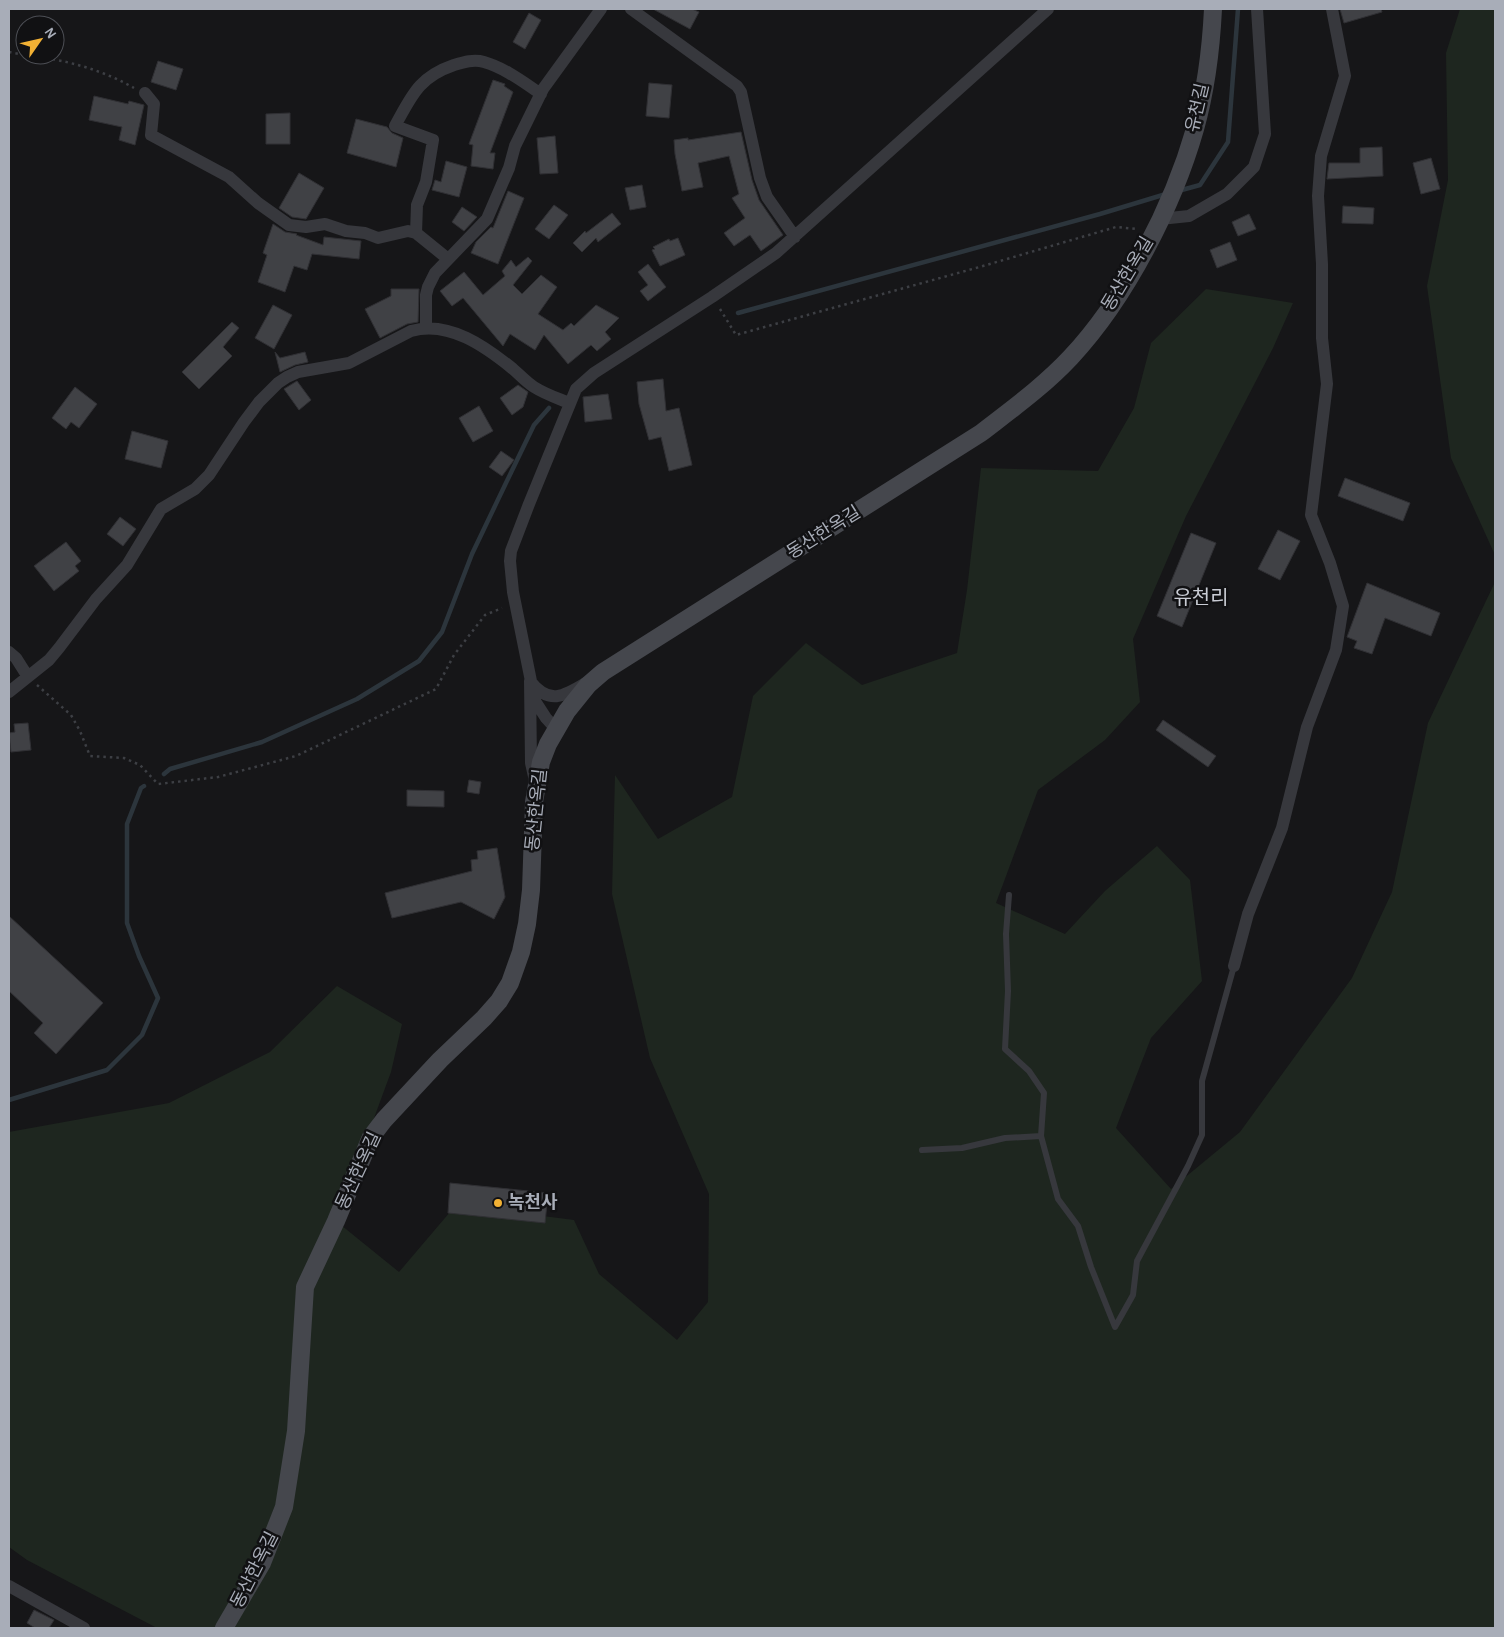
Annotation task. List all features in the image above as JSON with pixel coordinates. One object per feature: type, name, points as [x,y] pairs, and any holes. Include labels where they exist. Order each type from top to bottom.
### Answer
[{"type":"street","points":[[426,328],[425,310],[428,287],[434,273],[481,226],[492,210],[509,168],[515,146],[541,94],[601,9]]},
{"type":"street","points":[[631,9],[737,86],[760,178],[767,197],[795,237]]},
{"type":"street","points":[[556,729],[535,701],[515,603],[510,571],[511,551],[576,389],[584,381],[776,253],[1048,9]]},
{"type":"street","name":"유천길","points":[[1160,219],[1176,182],[1195,128],[1204,90],[1214,9]]},
{"type":"street","points":[[1160,219],[1190,216],[1227,194],[1254,167],[1265,134],[1257,9]]},
{"type":"street","points":[[1234,966],[1248,914],[1282,828],[1307,727],[1336,650],[1342,606],[1330,563],[1311,515],[1327,384],[1322,338],[1322,264],[1318,188],[1321,156],[1345,76],[1332,9]]},
{"type":"street","points":[[416,233],[417,205],[426,182],[433,140],[395,126],[412,94],[423,82],[439,70],[474,60],[496,67],[541,94]]},
{"type":"street","points":[[144,93],[154,104],[151,134],[229,177],[258,203],[289,225],[306,227],[325,224],[346,231],[365,233],[378,238],[408,231],[416,233],[448,259]]},
{"type":"street","name":"동산한옥길","points":[[224,1628],[262,1563],[284,1507],[296,1431],[305,1287],[336,1221],[371,1137],[384,1120],[440,1060],[484,1018],[499,1001],[510,983],[521,952],[527,924],[531,890],[536,789],[541,762],[556,729],[574,701],[602,672],[926,470],[981,433],[1034,392],[1071,357],[1094,328],[1123,288],[1160,219]]},
{"type":"street","points":[[9,692],[54,654],[96,598],[128,565],[161,509],[188,494],[203,482],[259,402],[287,377],[298,372],[349,363],[411,331],[426,328],[447,330],[475,342],[500,359],[532,386],[569,403]]},
{"type":"street","points":[[9,652],[16,658],[28,677]]},
{"type":"street","points":[[530,681],[544,695],[557,696],[569,693],[602,672]]},
{"type":"street","points":[[530,681],[531,763],[536,789]]},
{"type":"street","points":[[9,1586],[84,1628]]},
{"type":"lane","points":[[1009,895],[1006,934],[1008,991],[1005,1049],[1029,1071],[1044,1093],[1042,1136],[1058,1199],[1078,1226],[1091,1267],[1115,1327],[1133,1295],[1137,1261],[1188,1166],[1202,1135],[1202,1081],[1234,966]]},
{"type":"lane","points":[[922,1150],[962,1148],[1005,1138],[1042,1136]]},
{"type":"path","points":[[65,63],[83,66],[120,80],[144,93]]},
{"type":"path","points":[[712,297],[736,335],[1116,227],[1131,228],[1160,219]]},
{"type":"path","points":[[28,677],[71,715],[90,756],[124,758],[140,765],[158,784],[218,777],[296,756],[436,689],[454,655],[485,615],[515,603]]},
{"type":"shaded area","points":[[1460,9],[1495,9],[1495,555],[1451,458],[1427,286],[1448,180],[1446,53]]},
{"type":"shaded area","points":[[1206,289],[1293,303],[1273,348],[1186,516],[1133,639],[1140,702],[1105,740],[1038,790],[996,903],[1065,934],[1105,891],[1157,846],[1190,880],[1202,981],[1151,1038],[1116,1128],[1171,1189],[1240,1132],[1352,978],[1392,892],[1428,723],[1495,582],[1495,1628],[157,1628],[27,1560],[9,1547],[9,1132],[169,1103],[270,1052],[337,986],[402,1024],[391,1072],[336,1221],[399,1272],[456,1205],[574,1220],[599,1274],[677,1340],[708,1302],[709,1194],[650,1058],[612,894],[615,775],[658,839],[732,797],[753,696],[806,643],[862,685],[957,653],[967,590],[981,468],[1098,471],[1134,408],[1151,343]]},
{"type":"building","points":[[653,9],[692,9],[699,12],[690,29]]},
{"type":"building","points":[[1340,9],[1381,9],[1382,12],[1344,23]]},
{"type":"building","points":[[529,13],[541,20],[525,49],[513,42]]},
{"type":"building","points":[[158,61],[183,69],[176,90],[151,82]]},
{"type":"building","points":[[493,80],[505,84],[504,86],[513,92],[490,153],[495,153],[493,169],[471,166],[473,145],[469,144]]},
{"type":"building","points":[[649,83],[672,85],[669,118],[646,116]]},
{"type":"building","points":[[94,96],[128,104],[129,101],[144,105],[135,145],[119,140],[122,127],[89,120]]},
{"type":"building","points":[[290,113],[290,144],[266,144],[266,114]]},
{"type":"building","points":[[356,119],[387,127],[392,133],[403,138],[396,167],[347,153]]},
{"type":"building","points":[[741,132],[752,180],[759,200],[783,235],[761,251],[750,235],[734,246],[724,233],[745,218],[732,198],[739,194],[729,156],[698,163],[703,187],[682,191],[675,154],[674,140],[688,138],[688,140]]},
{"type":"building","points":[[555,136],[558,173],[540,174],[537,138]]},
{"type":"building","points":[[1382,147],[1383,176],[1327,179],[1329,163],[1360,163],[1360,148]]},
{"type":"building","points":[[1431,158],[1440,189],[1421,194],[1413,163]]},
{"type":"building","points":[[446,161],[467,167],[459,197],[432,190],[435,180],[441,182]]},
{"type":"building","points":[[299,173],[324,188],[306,219],[292,217],[279,208]]},
{"type":"building","points":[[642,185],[646,207],[630,210],[625,188]]},
{"type":"building","points":[[508,191],[524,198],[498,264],[471,253],[476,242],[491,227],[493,228]]},
{"type":"building","points":[[554,205],[568,215],[549,239],[535,229]]},
{"type":"building","points":[[1343,206],[1374,208],[1373,224],[1342,223]]},
{"type":"building","points":[[462,207],[477,217],[464,231],[452,222]]},
{"type":"building","points":[[612,213],[621,224],[598,242],[596,238],[582,252],[573,243],[585,231],[586,233]]},
{"type":"building","points":[[1249,214],[1256,229],[1238,236],[1232,222]]},
{"type":"building","points":[[273,224],[285,232],[297,234],[323,245],[324,237],[361,241],[359,259],[312,254],[307,270],[294,266],[285,292],[258,282],[267,255],[263,253]]},
{"type":"building","points":[[678,238],[685,255],[660,266],[652,250],[655,249],[653,247],[669,239],[670,241]]},
{"type":"building","points":[[1230,242],[1237,260],[1217,268],[1210,250]]},
{"type":"building","points":[[528,257],[532,261],[513,285],[522,294],[541,275],[557,287],[538,314],[563,330],[571,323],[574,326],[596,305],[619,318],[605,332],[611,339],[597,351],[591,345],[568,364],[544,335],[535,350],[510,334],[503,346],[463,298],[452,306],[440,291],[464,272],[483,295],[505,276],[502,271],[511,260],[516,267]]},
{"type":"building","points":[[648,264],[666,287],[648,301],[640,291],[648,285],[638,272]]},
{"type":"building","points":[[391,289],[419,289],[418,322],[407,324],[380,338],[365,309],[391,296]]},
{"type":"building","points":[[273,305],[292,315],[274,349],[255,338]]},
{"type":"building","points":[[232,322],[239,328],[223,347],[232,356],[199,389],[182,372]]},
{"type":"building","points":[[275,352],[280,358],[305,352],[308,362],[295,365],[280,372]]},
{"type":"building","points":[[663,379],[666,411],[679,408],[692,465],[669,471],[661,437],[649,440],[639,404],[637,382]]},
{"type":"building","points":[[297,381],[311,400],[299,410],[284,389]]},
{"type":"building","points":[[518,385],[528,392],[523,407],[512,415],[500,398]]},
{"type":"building","points":[[75,387],[97,404],[79,428],[71,422],[66,429],[52,418]]},
{"type":"building","points":[[608,394],[612,419],[585,422],[583,397]]},
{"type":"building","points":[[479,406],[493,431],[473,442],[459,418]]},
{"type":"building","points":[[132,431],[168,441],[161,468],[125,459]]},
{"type":"building","points":[[501,451],[514,460],[502,476],[489,467]]},
{"type":"building","points":[[1345,478],[1410,503],[1403,521],[1338,496]]},
{"type":"building","points":[[120,517],[136,529],[123,546],[107,534]]},
{"type":"building","points":[[1278,530],[1300,541],[1280,580],[1258,569]]},
{"type":"building","points":[[1191,533],[1216,543],[1182,627],[1157,616]]},
{"type":"building","points":[[66,542],[81,561],[75,566],[79,571],[54,591],[34,566]]},
{"type":"building","points":[[1367,583],[1440,613],[1431,636],[1385,618],[1372,654],[1354,648],[1357,641],[1347,637]]},
{"type":"building","points":[[1163,720],[1216,756],[1208,767],[1156,730]]},
{"type":"building","points":[[28,723],[31,750],[11,752],[9,733],[15,732],[14,724]]},
{"type":"building","points":[[469,780],[481,782],[479,794],[467,792]]},
{"type":"building","points":[[407,790],[444,791],[444,807],[407,806]]},
{"type":"building","points":[[497,848],[505,897],[494,919],[461,902],[392,918],[385,893],[472,871],[471,860],[478,859],[477,851]]},
{"type":"building","points":[[9,916],[103,1003],[56,1054],[34,1033],[43,1023],[9,991]]},
{"type":"building","name":"녹천사","points":[[450,1183],[548,1193],[545,1223],[448,1213]]},
{"type":"building","points":[[34,1610],[54,1620],[49,1628],[35,1628],[27,1623]]},
{"type":"waterway","points":[[1178,191],[1200,185],[1228,142],[1238,9]]},
{"type":"waterway","points":[[738,313],[1100,214],[1166,194]]},
{"type":"waterway","points":[[164,774],[170,769],[262,742],[357,699],[419,661],[442,632],[472,554],[534,425],[549,408]]},
{"type":"waterway","points":[[9,1100],[107,1070],[142,1035],[158,998],[139,956],[127,923],[127,824],[141,788],[144,786]]},
{"type":"place","name":"녹천사","points":[[498,1203]]},
{"type":"district","name":"유천리","points":[[1201,598]]}]
